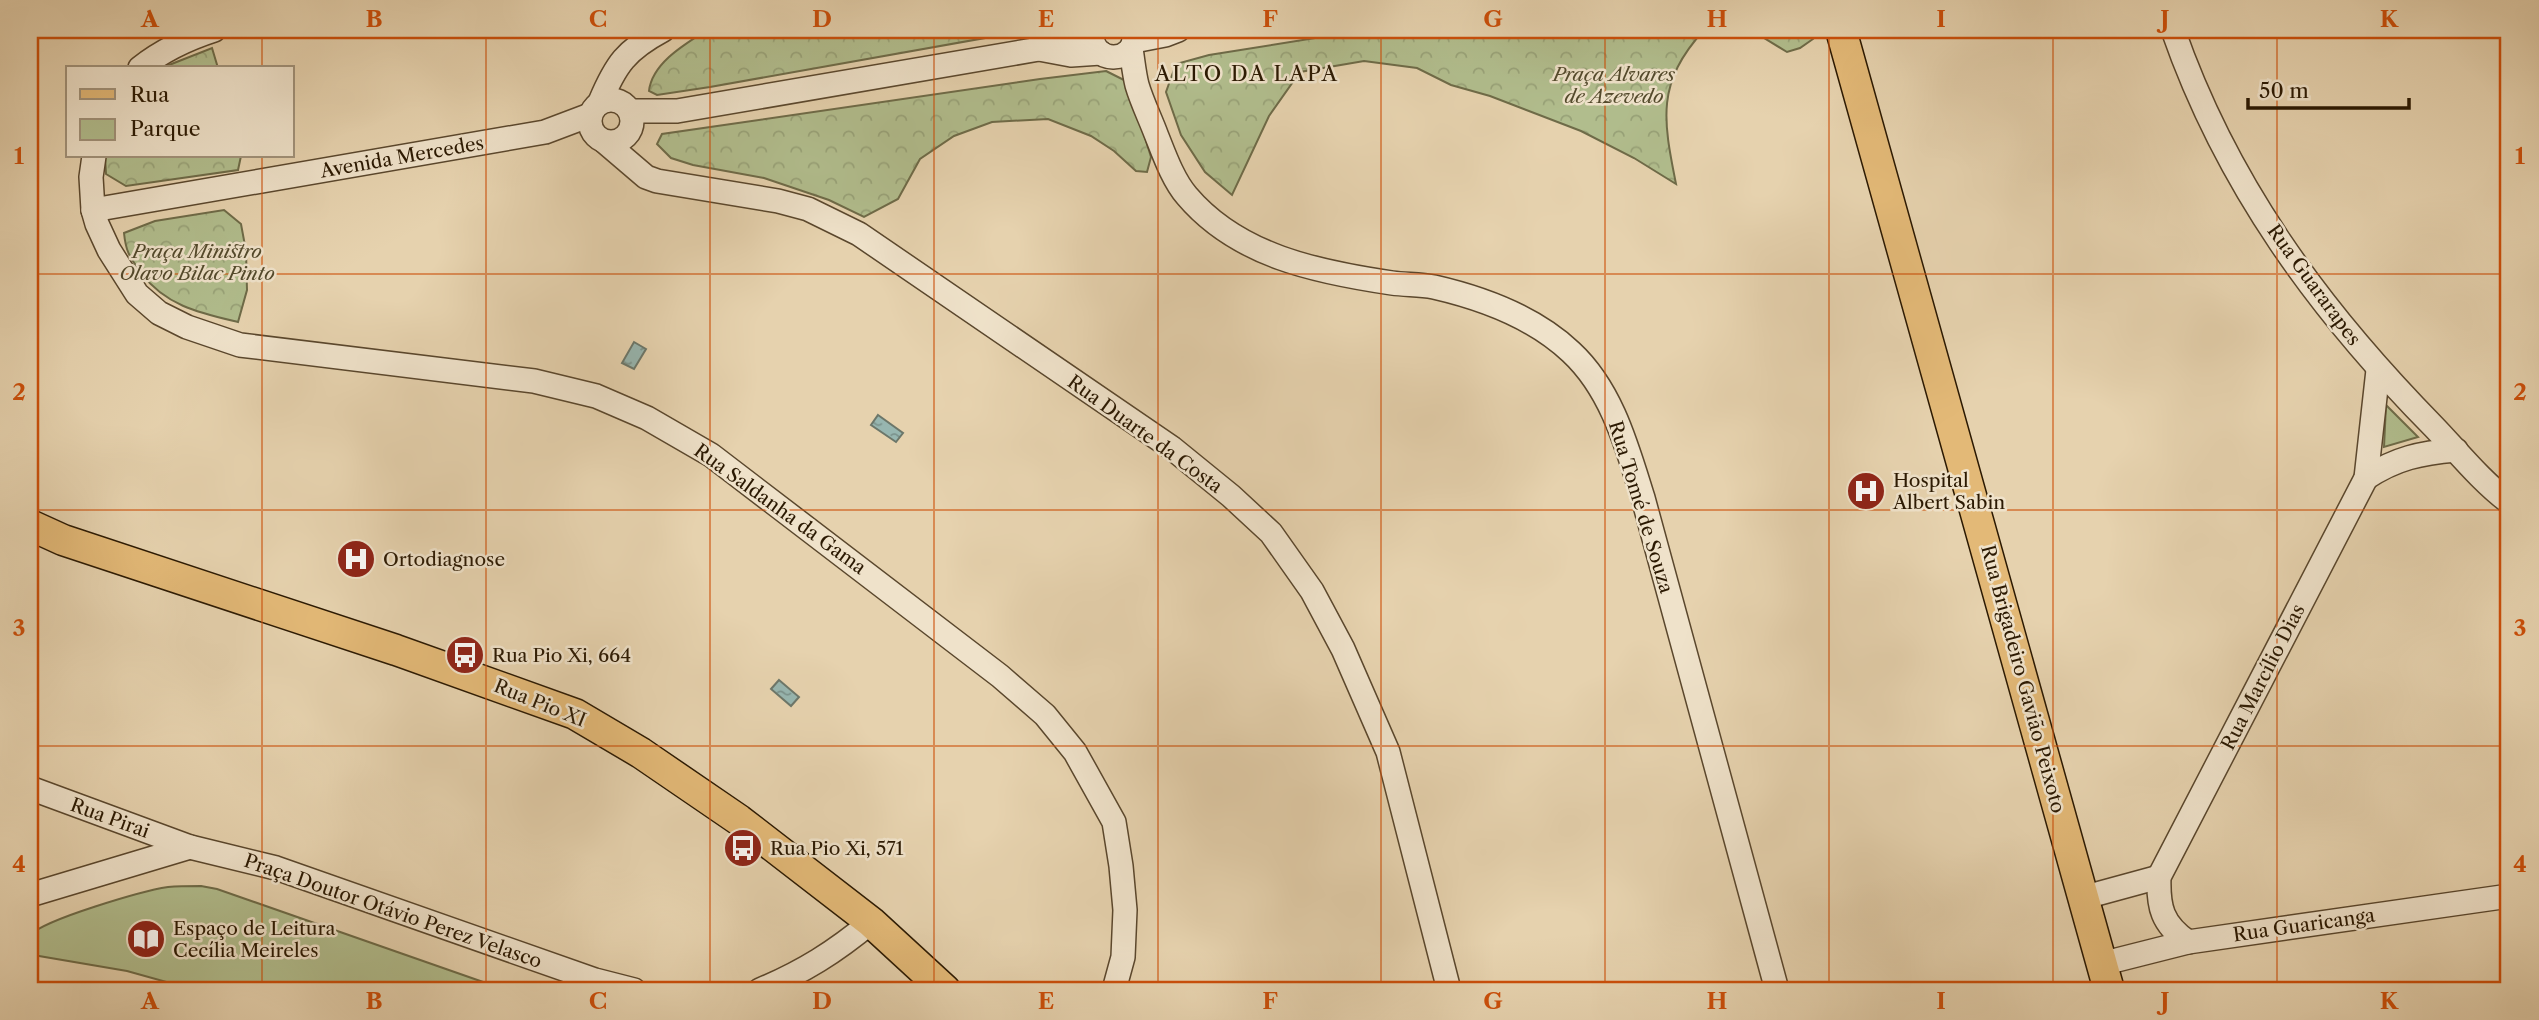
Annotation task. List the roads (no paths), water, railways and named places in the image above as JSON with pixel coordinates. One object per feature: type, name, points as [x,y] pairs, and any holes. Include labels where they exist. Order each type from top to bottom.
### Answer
[{"type":"main road","name":"Rua Brigadeiro Gavião Peixoto","points":[[1841,30],[1909,266],[2105,977]]},
{"type":"main road","name":"Rua Pio XI","points":[[30,526],[63,540],[396,650],[575,714],[641,753],[738,820],[872,922],[945,990]]},
{"type":"main road","points":[[30,538],[63,540]]},
{"type":"street","points":[[143,66],[171,47],[214,30]]},
{"type":"street","points":[[612,121],[624,56],[663,30]]},
{"type":"street","points":[[1093,30],[1094,44],[1101,53]]},
{"type":"street","name":"Avenida Mercedes","points":[[93,210],[1039,49],[1068,36],[1093,30]]},
{"type":"street","points":[[1133,40],[1178,30]]},
{"type":"street","name":"Rua Guararapes","points":[[2174,30],[2187,68],[2240,179],[2278,239],[2332,315],[2378,370],[2509,502]]},
{"type":"street","name":"Avenida Mercedes","points":[[1039,49],[1071,55],[1101,53],[1117,57],[1133,40]]},
{"type":"street","name":"Rua Tomé de Souza","points":[[1133,40],[1137,85],[1164,154],[1186,195],[1234,237],[1269,254],[1330,272],[1431,287],[1473,297],[1532,324],[1556,340],[1573,354],[1597,384],[1620,426],[1643,498],[1777,990]]},
{"type":"street","name":"Rua Duarte da Costa","points":[[612,121],[646,177],[668,184],[778,201],[808,209],[859,234],[1172,448],[1271,533],[1311,591],[1343,649],[1388,752],[1449,990]]},
{"type":"street","name":"Rua Saldanha da Gama","points":[[94,158],[91,177],[93,210],[109,250],[137,294],[159,313],[187,327],[240,345],[534,381],[596,396],[647,418],[711,455],[1000,676],[1045,715],[1075,752],[1114,822],[1125,910],[1124,957],[1114,990]]},
{"type":"street","name":"Rua Marcílio Dias","points":[[2159,877],[2366,478],[2378,370]]},
{"type":"street","points":[[2366,478],[2397,460],[2431,452],[2456,450]]},
{"type":"street","name":"Rua Pirai","points":[[30,788],[190,847]]},
{"type":"street","points":[[30,895],[190,847]]},
{"type":"street","name":"Praça Doutor Otávio Perez Velasco","points":[[190,847],[276,868],[595,980],[634,990]]},
{"type":"street","points":[[2082,898],[2159,877],[2158,898],[2162,913],[2174,932],[2189,942]]},
{"type":"street","name":"Rua Guaricanga","points":[[2105,977],[2189,942],[2509,896]]},
{"type":"street","points":[[760,990],[796,975],[833,953],[872,922]]},
{"type":"water","points":[[634,342],[646,349],[634,369],[622,363]]},
{"type":"water","points":[[878,415],[903,433],[896,442],[871,425]]},
{"type":"water","points":[[779,680],[799,697],[791,706],[771,689]]},
{"type":"place","name":"Hospital Albert Sabin","points":[[1866,491]]},
{"type":"place","name":"Ortodiagnose","points":[[356,559]]},
{"type":"place","name":"Rua Pio Xi, 664","points":[[465,655]]},
{"type":"place","name":"Rua Pio Xi, 571","points":[[743,848]]},
{"type":"place","name":"Espaço de Leitura Cecília Meireles","points":[[146,939]]},
{"type":"district","name":"ALTO DA LAPA","points":[[1247,73]]},
{"type":"park label","name":"Praça Alvares de Azevedo","points":[[1614,85]]},
{"type":"park label","name":"Praça Ministro Olavo Bilac Pinto","points":[[197,262]]}]
